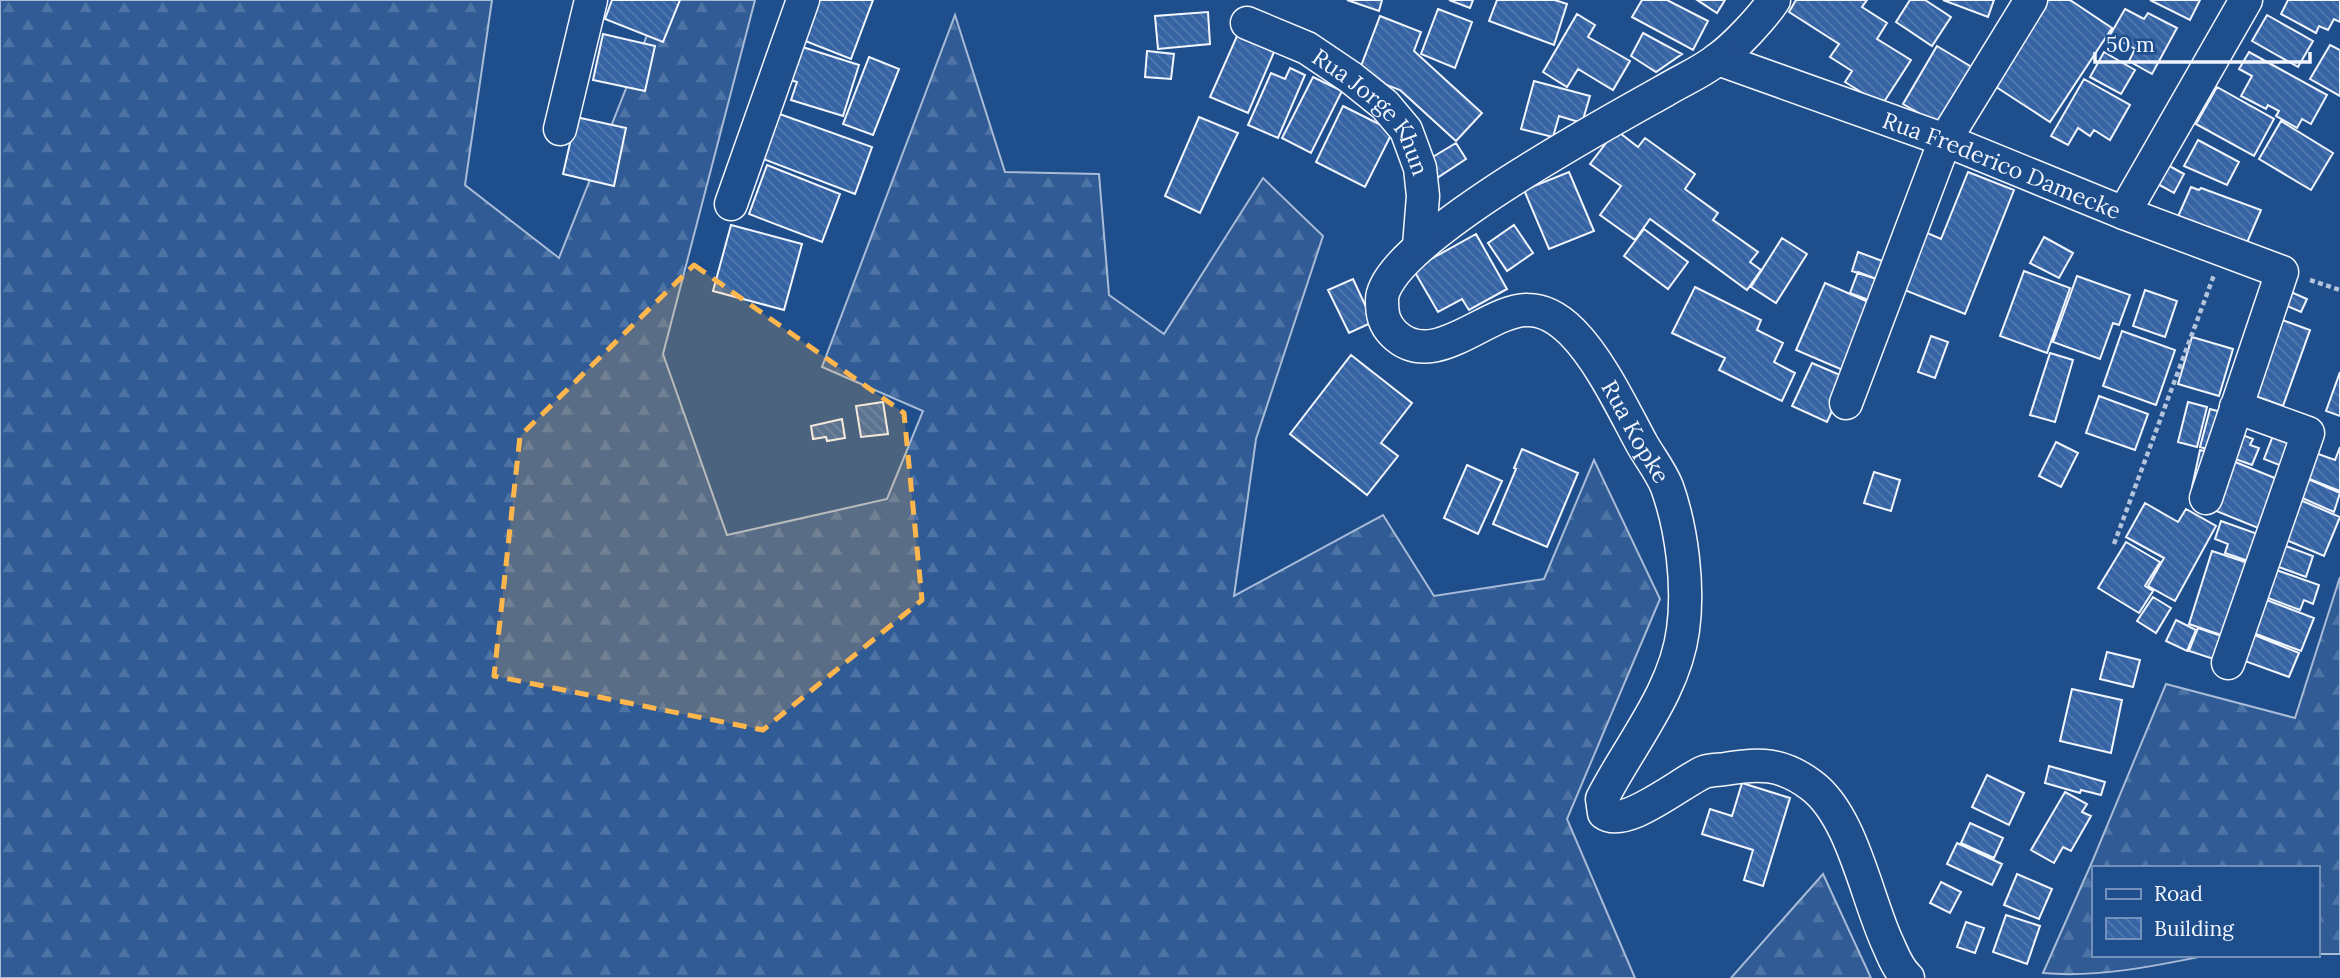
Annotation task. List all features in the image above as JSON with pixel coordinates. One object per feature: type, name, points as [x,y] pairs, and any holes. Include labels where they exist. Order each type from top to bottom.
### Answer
[{"type":"street","points":[[560,129],[591,0]]},
{"type":"street","points":[[731,204],[803,0]]},
{"type":"street","name":"Rua Kopke","points":[[1774,0],[1768,10],[1718,59],[1534,165],[1419,246],[1391,276],[1381,296],[1384,322],[1397,337],[1418,346],[1446,342],[1516,311],[1530,310],[1558,320],[1574,334],[1605,377],[1666,486],[1685,564],[1683,631],[1667,687],[1602,799],[1604,813],[1616,817],[1627,814],[1662,798],[1705,772],[1755,764],[1787,770],[1813,786],[1834,810],[1858,859],[1875,917],[1900,971],[1908,978]]},
{"type":"street","points":[[1846,403],[1945,141],[2031,0]]},
{"type":"street","points":[[2124,213],[2246,0]]},
{"type":"street","name":"Rua Jorge Khun","points":[[1247,23],[1307,48],[1350,77],[1385,105],[1406,131],[1420,168],[1423,196],[1419,246]]},
{"type":"street","name":"Rua Frederico Damecke","points":[[1718,59],[1945,141],[2124,213],[2283,272],[2236,407]]},
{"type":"street","points":[[2206,498],[2236,407],[2308,433],[2228,663]]},
{"type":"path","points":[[2115,544],[2223,250]]},
{"type":"highlighted area","points":[[694,265],[904,413],[922,600],[763,730],[494,676],[520,436]]},
{"type":"green space","points":[[0,0],[492,0],[465,185],[559,258],[661,0],[755,0],[663,354],[727,535],[887,499],[923,411],[822,367],[955,15],[1005,172],[1099,174],[1109,295],[1164,334],[1263,178],[1323,236],[1256,439],[1234,596],[1383,515],[1434,596],[1544,579],[1594,460],[1660,599],[1567,819],[1635,978],[0,978]]},
{"type":"green space","points":[[2340,577],[2340,954],[2319,954],[2319,866],[2092,866],[2092,957],[2199,957],[2105,972],[2043,973],[2166,684],[2295,718]]},
{"type":"green space","points":[[1823,874],[1871,978],[1731,978]]},
{"type":"building","points":[[612,0],[680,0],[663,42],[605,19]]},
{"type":"building","points":[[809,0],[873,0],[851,59],[795,37]]},
{"type":"building","points":[[1347,0],[1382,0],[1379,11]]},
{"type":"building","points":[[1449,0],[1473,0],[1470,8]]},
{"type":"building","points":[[1497,0],[1555,0],[1567,4],[1554,45],[1489,21]]},
{"type":"building","points":[[1642,0],[1667,0],[1708,21],[1693,50],[1632,17]]},
{"type":"building","points":[[1697,0],[1725,0],[1717,13]]},
{"type":"building","points":[[1796,0],[1867,0],[1862,7],[1887,23],[1877,39],[1911,60],[1882,105],[1845,82],[1852,71],[1830,57],[1839,44],[1789,12]]},
{"type":"building","points":[[1910,0],[1925,0],[1951,17],[1932,46],[1896,22]]},
{"type":"building","points":[[1943,0],[1994,0],[1988,17]]},
{"type":"building","points":[[2045,0],[2070,0],[2112,28],[2050,122],[1990,83]]},
{"type":"building","points":[[2150,0],[2200,0],[2190,20]]},
{"type":"building","points":[[2288,0],[2340,0],[2340,22],[2334,19],[2328,30],[2319,26],[2316,33],[2281,14]]},
{"type":"building","points":[[1438,9],[1472,22],[1455,68],[1421,54]]},
{"type":"building","points":[[2125,9],[2144,19],[2148,13],[2177,28],[2152,74],[2129,61],[2135,49],[2110,35]]},
{"type":"building","points":[[1208,12],[1210,44],[1158,49],[1155,16]]},
{"type":"building","points":[[1577,14],[1595,25],[1588,37],[1630,61],[1613,90],[1578,69],[1567,87],[1543,72]]},
{"type":"building","points":[[2267,15],[2313,41],[2298,67],[2252,41]]},
{"type":"building","points":[[1380,16],[1421,32],[1414,51],[1482,113],[1456,141],[1400,90],[1358,74]]},
{"type":"building","points":[[1643,33],[1682,54],[1656,72],[1631,56]]},
{"type":"building","points":[[603,34],[655,46],[645,91],[593,80]]},
{"type":"building","points":[[1237,36],[1274,52],[1248,113],[1210,97]]},
{"type":"building","points":[[793,44],[859,65],[843,116],[791,100],[797,82],[782,78]]},
{"type":"building","points":[[2330,45],[2340,50],[2340,96],[2310,79]]},
{"type":"building","points":[[1937,46],[1975,69],[1941,126],[1903,104]]},
{"type":"building","points":[[1147,51],[1174,54],[1171,79],[1145,77]]},
{"type":"building","points":[[2104,52],[2135,70],[2121,94],[2090,77]]},
{"type":"building","points":[[2249,52],[2327,95],[2311,124],[2302,119],[2297,128],[2276,116],[2279,111],[2268,105],[2266,109],[2241,96],[2252,76],[2239,69]]},
{"type":"building","points":[[869,57],[899,69],[873,135],[843,124]]},
{"type":"building","points":[[1290,68],[1305,75],[1278,138],[1248,125],[1271,73],[1285,79]]},
{"type":"building","points":[[1313,77],[1342,91],[1311,153],[1282,138]]},
{"type":"building","points":[[2084,79],[2130,105],[2110,140],[2094,130],[2090,136],[2078,128],[2068,145],[2051,136]]},
{"type":"building","points":[[1534,81],[1590,96],[1582,123],[1559,116],[1553,137],[1521,129]]},
{"type":"building","points":[[2217,87],[2274,119],[2254,156],[2196,124]]},
{"type":"building","points":[[1343,106],[1393,131],[1365,187],[1316,162]]},
{"type":"building","points":[[774,112],[872,147],[855,194],[758,157]]},
{"type":"building","points":[[576,117],[626,128],[614,186],[563,174]]},
{"type":"building","points":[[1199,117],[1238,133],[1200,213],[1165,196]]},
{"type":"building","points":[[2281,121],[2333,153],[2311,190],[2259,159]]},
{"type":"building","points":[[1616,130],[1638,147],[1645,138],[1695,174],[1685,189],[1718,213],[1713,220],[1758,252],[1750,262],[1761,270],[1747,290],[1650,219],[1635,240],[1600,215],[1621,186],[1590,164]]},
{"type":"building","points":[[2198,140],[2239,162],[2227,185],[2184,166]]},
{"type":"building","points":[[1456,143],[1466,159],[1437,178],[1426,161]]},
{"type":"building","points":[[2164,163],[2184,174],[2174,193],[2154,182]]},
{"type":"building","points":[[767,165],[840,194],[822,242],[749,214]]},
{"type":"building","points":[[1569,172],[1594,231],[1549,249],[1524,190]]},
{"type":"building","points":[[1968,172],[2014,190],[1965,314],[1902,289],[1925,232],[1941,239]]},
{"type":"building","points":[[2191,187],[2199,190],[2201,188],[2261,210],[2246,245],[2176,221]]},
{"type":"building","points":[[731,225],[802,244],[784,310],[713,291]]},
{"type":"building","points":[[1514,225],[1533,253],[1507,271],[1488,243]]},
{"type":"building","points":[[1644,229],[1688,262],[1668,289],[1624,256]]},
{"type":"building","points":[[1476,234],[1507,289],[1469,310],[1462,299],[1438,312],[1413,269]]},
{"type":"building","points":[[2044,237],[2073,253],[2059,278],[2030,263]]},
{"type":"building","points":[[1782,238],[1807,254],[1776,303],[1751,287]]},
{"type":"building","points":[[1858,252],[1888,263],[1882,281],[1852,271]]},
{"type":"building","points":[[2024,271],[2070,288],[2047,353],[2000,336]]},
{"type":"building","points":[[1858,272],[1882,281],[1874,302],[1850,293]]},
{"type":"building","points":[[2077,276],[2130,295],[2119,325],[2113,323],[2100,359],[2053,342]]},
{"type":"building","points":[[1353,279],[1373,322],[1349,333],[1328,290]]},
{"type":"building","points":[[1825,283],[1873,304],[1845,371],[1796,350]]},
{"type":"building","points":[[1695,287],[1761,320],[1757,330],[1783,343],[1774,362],[1795,373],[1782,401],[1719,370],[1725,358],[1672,333]]},
{"type":"building","points":[[2284,289],[2307,299],[2301,312],[2278,302]]},
{"type":"building","points":[[2145,290],[2177,301],[2165,337],[2133,326]]},
{"type":"building","points":[[2274,317],[2310,330],[2283,406],[2247,393]]},
{"type":"building","points":[[2122,331],[2175,350],[2156,405],[2103,386]]},
{"type":"building","points":[[1931,336],[1948,342],[1935,378],[1918,372]]},
{"type":"building","points":[[2192,337],[2233,349],[2219,396],[2178,384]]},
{"type":"building","points":[[2050,353],[2073,360],[2055,422],[2030,415]]},
{"type":"building","points":[[1351,355],[1412,403],[1381,443],[1398,456],[1367,495],[1290,434]]},
{"type":"building","points":[[1812,363],[1847,378],[1827,422],[1792,406]]},
{"type":"building","points":[[2340,372],[2340,416],[2326,411]]},
{"type":"building","points":[[2099,396],[2148,414],[2135,450],[2086,433]]},
{"type":"building","points":[[883,402],[888,434],[861,437],[856,406]]},
{"type":"building","points":[[2188,402],[2207,407],[2197,447],[2178,442]]},
{"type":"building","points":[[2210,409],[2225,413],[2214,451],[2200,447]]},
{"type":"building","points":[[842,419],[845,438],[827,441],[826,437],[813,439],[811,426]]},
{"type":"building","points":[[2232,431],[2253,439],[2250,445],[2259,448],[2252,465],[2224,455]]},
{"type":"building","points":[[2274,433],[2297,442],[2287,468],[2264,459]]},
{"type":"building","points":[[2056,442],[2078,453],[2061,487],[2039,476]]},
{"type":"building","points":[[2340,447],[2340,491],[2297,474],[2307,450],[2335,460]]},
{"type":"building","points":[[1522,449],[1578,473],[1547,547],[1493,524]]},
{"type":"building","points":[[2200,450],[2212,453],[2203,490],[2192,487]]},
{"type":"building","points":[[2223,457],[2287,483],[2268,532],[2204,506]]},
{"type":"building","points":[[1467,465],[1502,481],[1478,534],[1444,518]]},
{"type":"building","points":[[1874,472],[1900,480],[1891,511],[1864,503]]},
{"type":"building","points":[[2308,479],[2340,493],[2334,512],[2300,497]]},
{"type":"building","points":[[2293,497],[2340,517],[2324,556],[2277,536]]},
{"type":"building","points":[[2145,503],[2178,522],[2186,509],[2216,526],[2175,601],[2148,586],[2164,558],[2126,537]]},
{"type":"building","points":[[2221,521],[2269,538],[2260,565],[2225,553],[2228,544],[2215,539]]},
{"type":"building","points":[[2272,541],[2313,556],[2306,577],[2265,562]]},
{"type":"building","points":[[2126,542],[2160,562],[2145,586],[2153,591],[2139,613],[2098,588]]},
{"type":"building","points":[[2212,551],[2251,564],[2227,637],[2189,624]]},
{"type":"building","points":[[2265,566],[2319,585],[2313,604],[2304,600],[2300,610],[2255,593]]},
{"type":"building","points":[[2256,596],[2314,618],[2301,651],[2243,629]]},
{"type":"building","points":[[2153,597],[2171,608],[2156,633],[2137,621]]},
{"type":"building","points":[[2176,620],[2196,630],[2187,651],[2166,641]]},
{"type":"building","points":[[2198,628],[2233,640],[2226,663],[2189,651]]},
{"type":"building","points":[[2252,634],[2299,653],[2289,677],[2242,660]]},
{"type":"building","points":[[2107,652],[2140,660],[2133,687],[2100,679]]},
{"type":"building","points":[[2072,689],[2122,700],[2111,753],[2060,741]]},
{"type":"building","points":[[2049,766],[2105,782],[2101,795],[2081,790],[2080,793],[2045,783]]},
{"type":"building","points":[[1987,775],[2024,793],[2009,825],[1972,807]]},
{"type":"building","points":[[1742,783],[1790,798],[1763,886],[1744,880],[1753,850],[1702,834],[1710,809],[1732,816]]},
{"type":"building","points":[[2065,792],[2087,804],[2082,812],[2091,816],[2071,851],[2063,847],[2054,863],[2031,850]]},
{"type":"building","points":[[1970,823],[2003,838],[1994,858],[1961,843]]},
{"type":"building","points":[[1957,843],[2002,864],[1992,885],[1947,864]]},
{"type":"building","points":[[2017,874],[2052,889],[2039,919],[2004,905]]},
{"type":"building","points":[[1941,882],[1961,892],[1950,913],[1930,903]]},
{"type":"building","points":[[2006,915],[2040,926],[2027,964],[1993,952]]},
{"type":"building","points":[[1966,922],[1984,928],[1975,953],[1957,947]]}]
